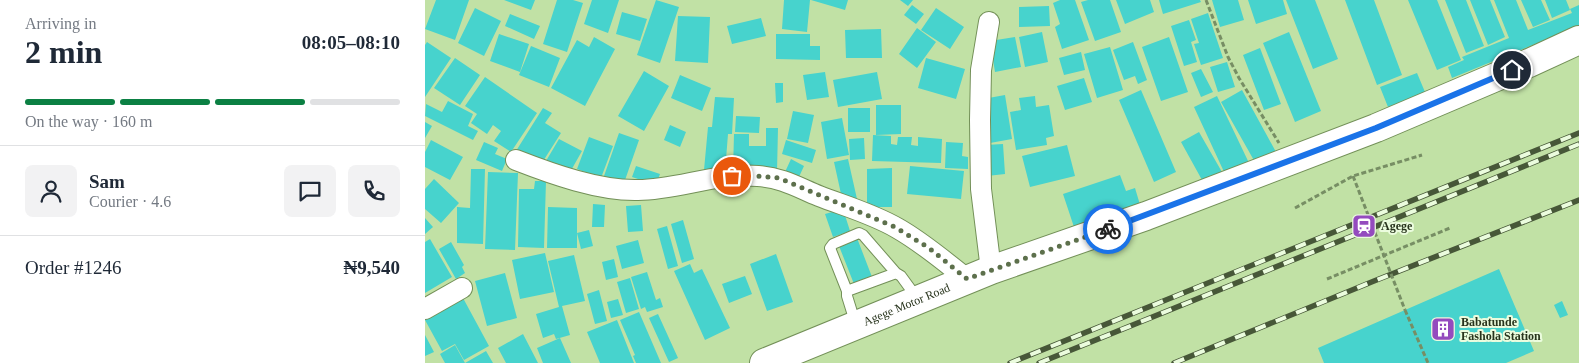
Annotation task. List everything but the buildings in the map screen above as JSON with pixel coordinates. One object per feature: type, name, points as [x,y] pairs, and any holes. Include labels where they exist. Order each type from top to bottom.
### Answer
[{"type":"main road","name":"Agege Motor Road","points":[[764,363],[979,274],[1146,216],[1376,128],[1579,40]]},
{"type":"street","points":[[516,160],[582,182],[623,190],[656,188],[732,176],[779,178],[895,227],[929,248],[979,274],[981,70],[989,22]]},
{"type":"street","points":[[425,308],[462,288]]},
{"type":"lane","points":[[856,325],[847,291],[831,248],[833,244],[859,234],[863,235],[896,273],[901,276],[918,299]]},
{"type":"lane","points":[[847,291],[896,273]]},
{"type":"path","points":[[1206,0],[1231,64],[1290,160]]},
{"type":"path","points":[[1295,208],[1353,176],[1422,155]]},
{"type":"path","points":[[1353,176],[1405,310],[1428,363]]},
{"type":"path","points":[[1327,279],[1450,228]]},
{"type":"railway","points":[[1010,363],[1579,133]]},
{"type":"railway","points":[[1039,363],[1579,144]]},
{"type":"railway","points":[[1174,363],[1579,200]]},
{"type":"way so far","points":[[732,176],[779,178],[895,227],[929,248],[967,279],[1108,229]]},
{"type":"place","name":"Agege","points":[[1364,226]]},
{"type":"place","name":"Babatunde Fashola Station","points":[[1443,329]]},
{"type":"route","points":[[1108,229],[1376,128],[1512,70]]}]
